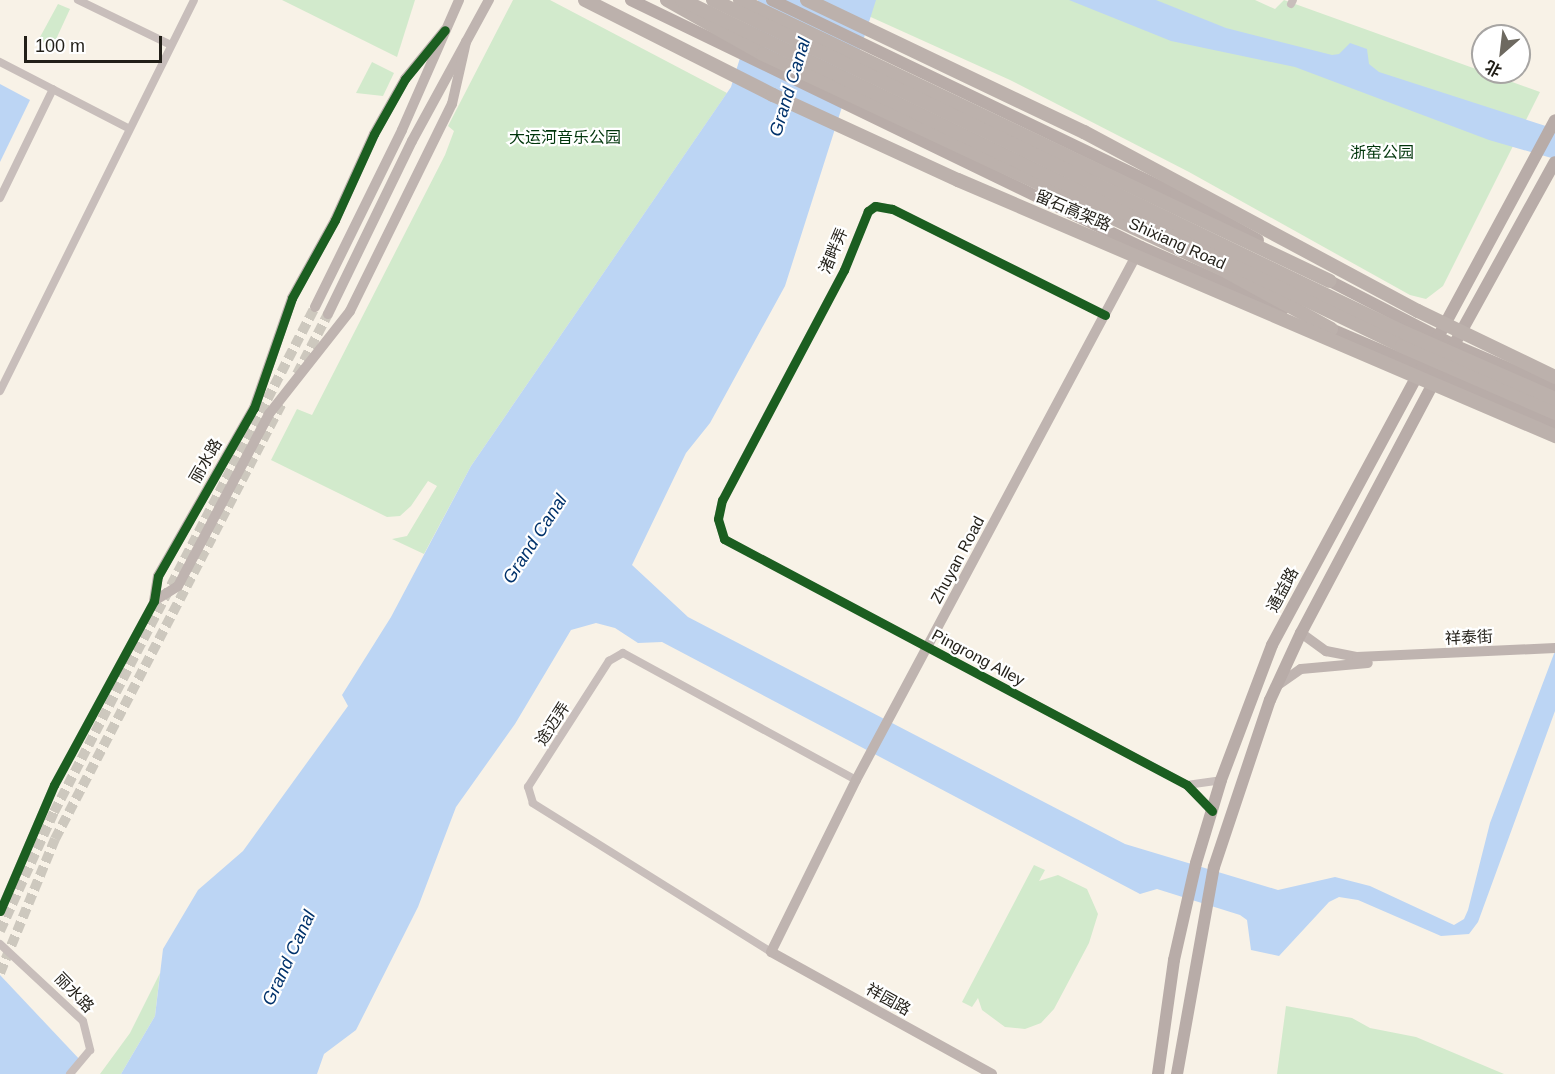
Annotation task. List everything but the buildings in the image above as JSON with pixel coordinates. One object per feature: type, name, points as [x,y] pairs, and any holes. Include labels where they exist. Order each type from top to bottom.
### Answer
[{"type":"highway","name":"留石高架路","points":[[585,0],[773,95],[958,180],[1555,436]]},
{"type":"highway","points":[[667,0],[763,54],[1226,271],[1331,329]]},
{"type":"highway","name":"留石高架路","points":[[682,0],[1402,346],[1555,413]]},
{"type":"highway","name":"留石高架路","points":[[713,0],[1405,333],[1555,399]]},
{"type":"highway","points":[[741,0],[1330,281]]},
{"type":"highway","points":[[807,0],[1084,132],[1418,312],[1555,377]]},
{"type":"main road","name":"Shixiang Road","points":[[631,0],[1141,247],[1555,424]]},
{"type":"main road","points":[[772,0],[1176,194],[1330,281],[1454,345],[1555,388]]},
{"type":"main road","name":"通益路","points":[[1158,1074],[1185,909],[1196,863],[1221,780],[1272,645],[1554,122]]},
{"type":"main road","points":[[1177,1074],[1204,912],[1214,867],[1276,688],[1331,574],[1554,164]]},
{"type":"main road","points":[[1329,538],[1331,574]]},
{"type":"street","points":[[78,0],[171,45]]},
{"type":"street","points":[[0,391],[128,128],[194,0]]},
{"type":"street","name":"丽水路","points":[[315,307],[402,130],[459,0]]},
{"type":"street","name":"丽水路","points":[[328,314],[412,141],[489,0]]},
{"type":"street","name":"丽水路","points":[[0,912],[54,785],[154,601],[158,576],[254,408],[292,298],[334,220],[374,134],[405,79],[445,30]]},
{"type":"street","name":"丽水路","points":[[154,601],[178,586],[269,414],[350,311],[452,104],[466,42]]},
{"type":"street","points":[[0,62],[128,128]]},
{"type":"street","points":[[0,198],[53,89]]},
{"type":"street","name":"渚畔弄","points":[[724,539],[718,519],[722,500],[844,270],[868,211],[875,206],[892,209],[1105,315]]},
{"type":"street","name":"Zhuyan Road","points":[[771,952],[856,780],[1141,247]]},
{"type":"street","name":"Pingrong Alley","points":[[724,539],[1187,785],[1212,811]]},
{"type":"street","name":"祥泰街","points":[[1301,633],[1326,651],[1357,657],[1553,649]]},
{"type":"street","name":"途迈弄","points":[[771,952],[533,803],[528,787],[609,661],[622,653],[856,780]]},
{"type":"street","name":"祥泰街","points":[[1276,688],[1301,669],[1374,663],[1384,657]]},
{"type":"street","points":[[1187,785],[1221,780]]},
{"type":"street","name":"丽水路","points":[[0,944],[83,1021],[90,1050],[70,1074]]},
{"type":"street","name":"祥园路","points":[[771,952],[992,1074]]},
{"type":"green space","points":[[282,0],[415,0],[397,57]]},
{"type":"green space","name":"大运河音乐公园","points":[[513,0],[550,0],[727,93],[471,466],[424,554],[392,539],[407,536],[437,486],[428,481],[411,506],[400,516],[387,517],[271,460],[297,409],[312,415],[445,155],[454,131],[448,126]]},
{"type":"green space","name":"浙窑公园","points":[[856,0],[1255,0],[1275,9],[1284,0],[1471,67],[1471,84],[1518,84],[1540,92],[1443,286],[1426,299],[1410,295],[1189,172],[1010,80],[853,9]]},
{"type":"green space","points":[[58,4],[70,9],[52,48],[39,39]]},
{"type":"green space","points":[[372,62],[394,73],[383,96],[356,93]]},
{"type":"green space","points":[[1034,865],[1045,870],[1039,881],[1058,875],[1087,889],[1098,914],[1089,943],[1054,1009],[1041,1023],[1025,1029],[1005,1027],[982,1010],[978,998],[972,1007],[962,1002]]},
{"type":"green space","points":[[160,973],[155,1016],[121,1074],[100,1074],[130,1033]]},
{"type":"green space","points":[[1286,1006],[1352,1018],[1370,1028],[1416,1037],[1504,1074],[1277,1074]]},
{"type":"water","name":"Grand Canal","points":[[758,0],[876,0],[785,286],[710,423],[686,453],[632,565],[688,617],[1125,844],[1278,890],[1335,877],[1370,886],[1454,925],[1464,919],[1468,910],[1490,823],[1555,651],[1555,711],[1478,922],[1469,934],[1441,936],[1358,900],[1339,897],[1329,902],[1279,956],[1251,950],[1247,920],[1240,915],[1157,889],[1140,894],[662,642],[638,643],[615,628],[596,623],[571,630],[515,724],[456,807],[418,907],[356,1030],[324,1054],[317,1074],[121,1074],[155,1016],[163,949],[198,890],[243,851],[348,706],[342,695],[391,617],[471,466],[731,87]]},
{"type":"water","points":[[1069,0],[1156,0],[1226,28],[1332,55],[1339,54],[1350,43],[1367,49],[1369,64],[1379,72],[1555,129],[1555,159],[1489,140],[1295,67],[1171,41]]},
{"type":"water","points":[[0,84],[30,100],[0,162]]},
{"type":"water","points":[[0,975],[82,1062],[69,1074],[0,1074]]},
{"type":"tunnel","points":[[0,931],[54,812],[315,307]]},
{"type":"tunnel","points":[[297,374],[328,314]]},
{"type":"tunnel","points":[[0,973],[55,839],[283,401]]},
{"type":"cycle path","points":[[0,911],[54,785],[154,601],[158,576],[254,408],[292,298],[335,220],[374,134],[405,79],[445,30]]},
{"type":"cycle path","points":[[1105,315],[892,209],[875,206],[868,211],[844,270],[722,500],[718,519],[724,539],[1187,785],[1212,811]]}]
